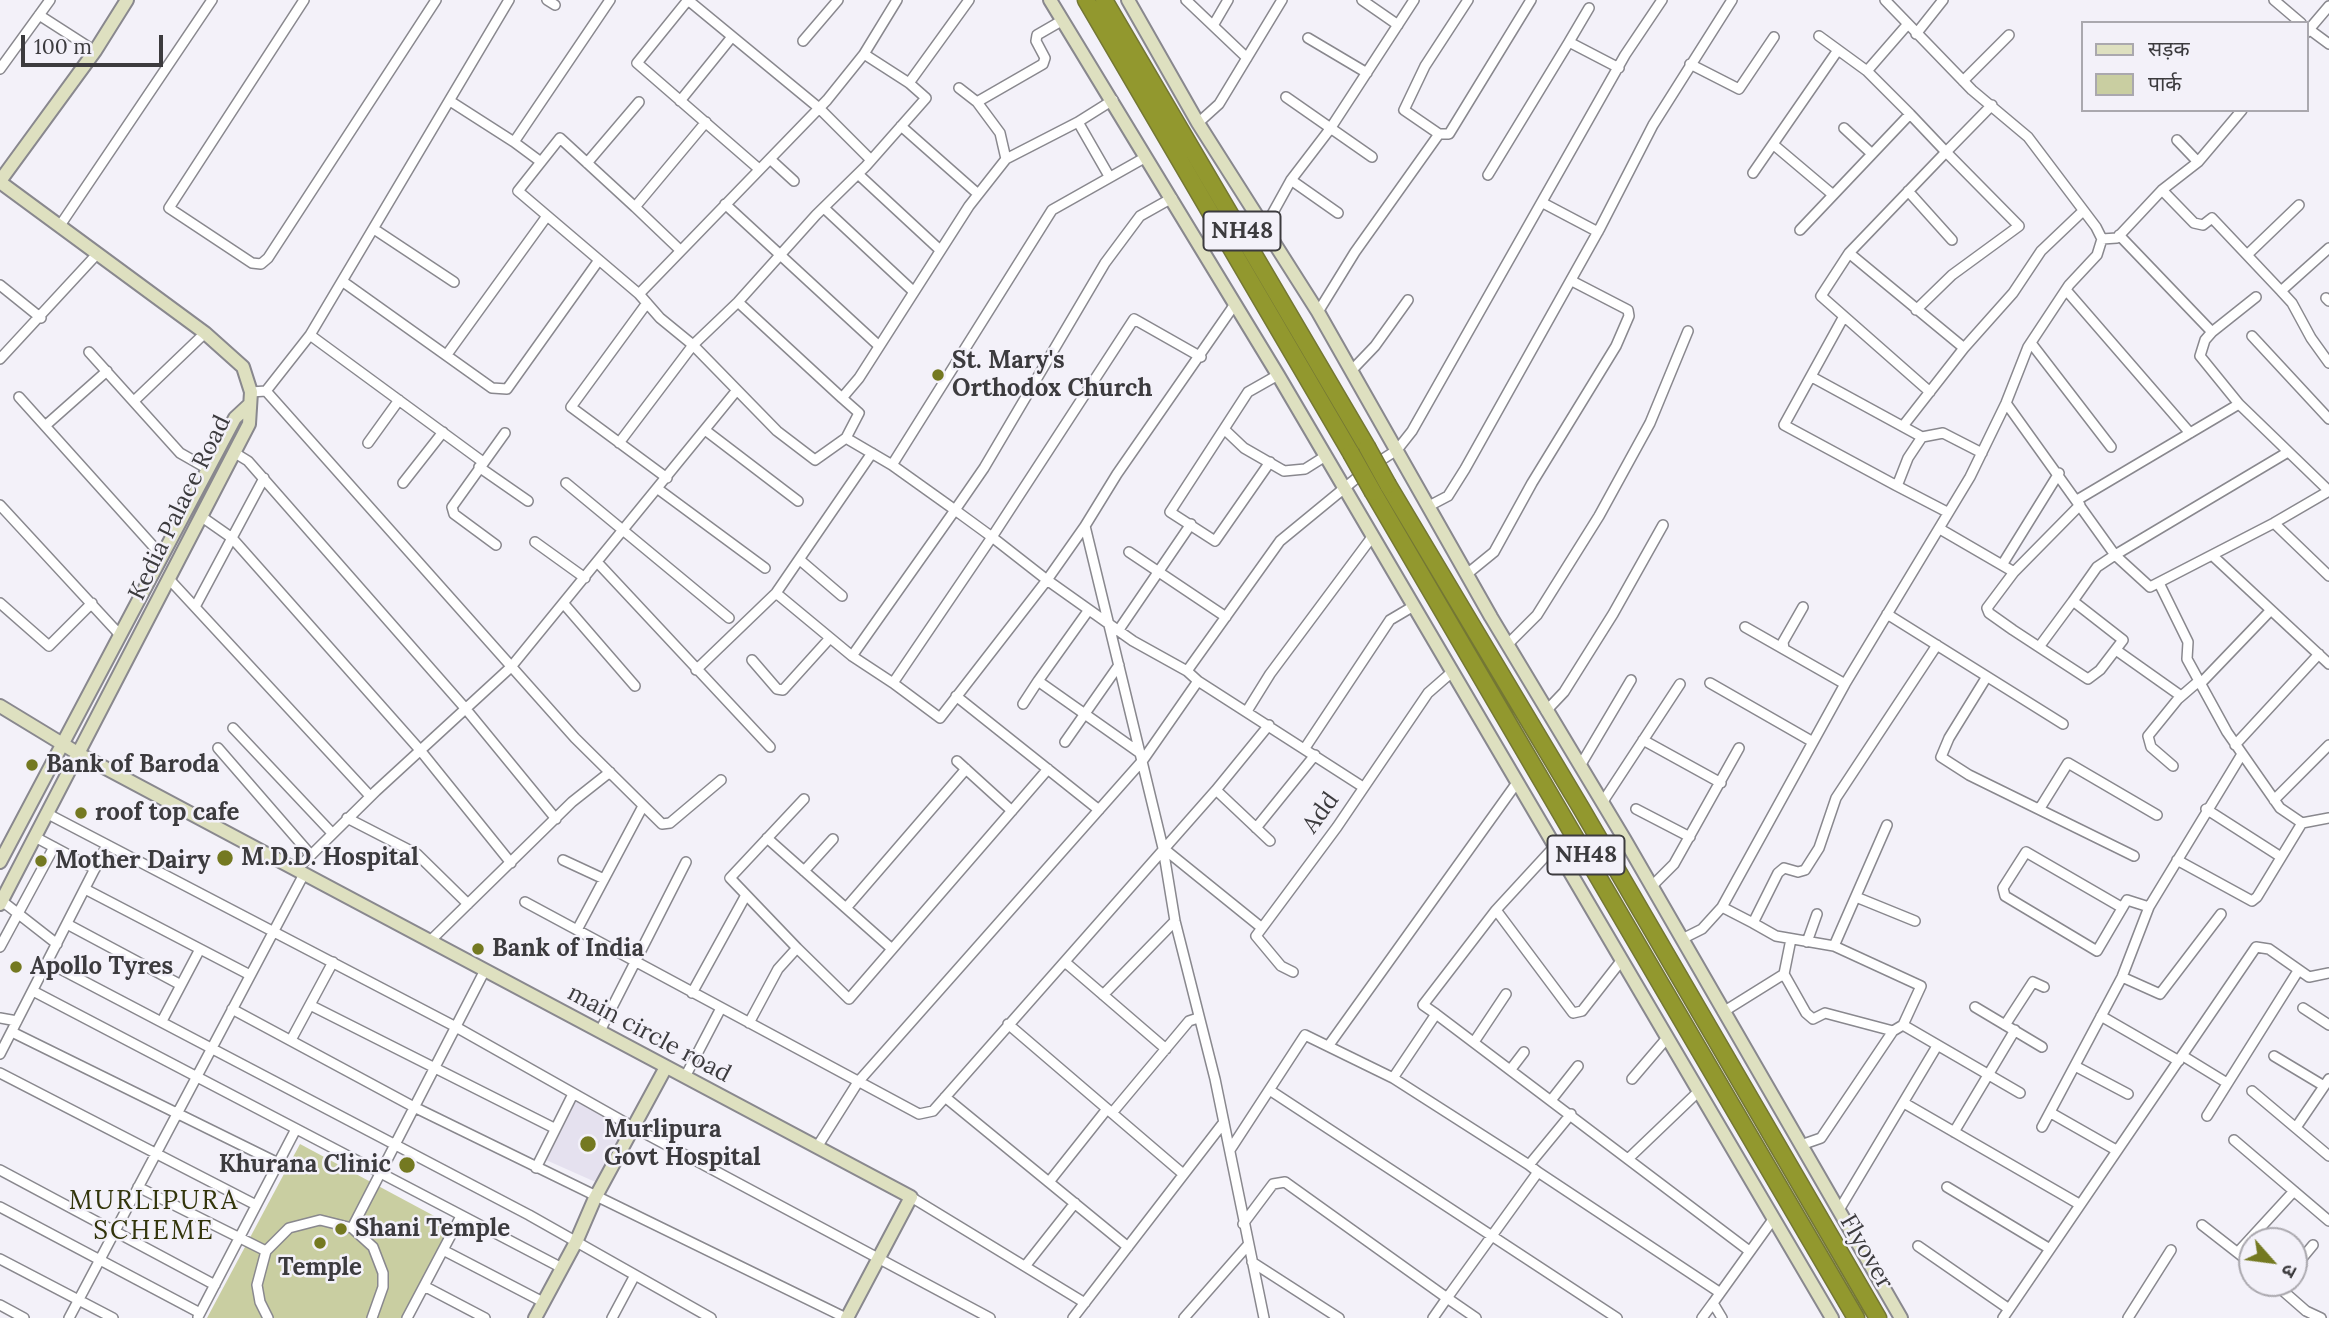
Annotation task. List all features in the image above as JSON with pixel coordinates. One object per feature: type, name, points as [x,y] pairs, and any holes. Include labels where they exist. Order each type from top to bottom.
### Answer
[{"type":"highway","name":"NH48","points":[[1086,0],[1107,20],[1359,450]]},
{"type":"highway","name":"NH48","points":[[1104,0],[1107,20]]},
{"type":"highway","name":"Flyover","points":[[1359,450],[1388,485],[1878,1318]]},
{"type":"highway","name":"Flyover","points":[[1359,450],[1373,492],[1856,1318]]},
{"type":"street","points":[[0,69],[50,0]]},
{"type":"street","points":[[127,0],[95,51],[0,182],[61,224],[205,333],[243,367],[250,398],[266,391],[310,335],[509,0]]},
{"type":"street","points":[[61,224],[212,0]]},
{"type":"street","points":[[304,0],[169,208],[252,263],[261,264],[268,258],[436,0]]},
{"type":"street","points":[[514,142],[610,0]]},
{"type":"street","points":[[759,169],[637,62],[688,0],[819,108],[871,160]]},
{"type":"street","points":[[803,41],[838,0]]},
{"type":"street","points":[[639,294],[819,108],[864,54],[897,0]]},
{"type":"street","points":[[909,83],[969,0]]},
{"type":"street","points":[[1050,0],[1278,375],[1832,1318]]},
{"type":"street","points":[[1128,0],[1198,123],[1318,312],[1546,711],[1682,939],[1901,1318]]},
{"type":"street","points":[[1186,0],[1247,58]]},
{"type":"street","points":[[1214,24],[1228,0]]},
{"type":"street","points":[[1198,123],[1219,104],[1282,0]]},
{"type":"street","points":[[1362,0],[1398,25]]},
{"type":"street","points":[[1265,227],[1292,180],[1330,129],[1414,0]]},
{"type":"street","points":[[1468,0],[1425,66],[1404,110],[1439,134],[1449,134],[1531,0]]},
{"type":"street","points":[[1187,671],[1280,541],[1343,487],[1397,450],[1418,419],[1619,68],[1662,0]]},
{"type":"street","points":[[1429,506],[1448,496],[1460,478],[1572,281],[1653,125],[1732,0]]},
{"type":"street","points":[[1885,0],[1963,81],[2042,153],[2102,239]]},
{"type":"street","points":[[1916,34],[1943,0]]},
{"type":"street","points":[[2274,0],[2299,21]]},
{"type":"street","points":[[2308,29],[2329,6]]},
{"type":"street","points":[[1488,175],[1589,8]]},
{"type":"street","points":[[39,15],[95,51]]},
{"type":"street","points":[[977,102],[1043,64],[1045,58],[1036,41],[1037,35],[1063,20]]},
{"type":"street","points":[[1867,71],[1907,25]]},
{"type":"street","points":[[2308,31],[2329,44]]},
{"type":"street","points":[[1963,81],[2009,34]]},
{"type":"street","points":[[1819,36],[1867,71],[2019,226],[1952,275],[1916,310]]},
{"type":"street","points":[[1690,64],[1739,89],[1774,37]]},
{"type":"street","points":[[680,101],[731,38]]},
{"type":"street","points":[[1308,38],[1367,73]]},
{"type":"street","points":[[1569,42],[1619,68]]},
{"type":"street","points":[[1753,173],[1838,50]]},
{"type":"street","points":[[619,443],[693,345],[738,302],[926,98],[909,83],[864,54]]},
{"type":"street","points":[[958,89],[977,102],[1000,133],[1006,159]]},
{"type":"street","points":[[1286,97],[1372,157]]},
{"type":"street","points":[[842,398],[978,194],[1006,159],[1078,122],[1113,100]]},
{"type":"street","points":[[450,101],[541,162]]},
{"type":"street","points":[[587,163],[639,102]]},
{"type":"street","points":[[1930,392],[1821,296],[1849,253],[1992,105]]},
{"type":"street","points":[[2102,239],[2119,235],[2162,190],[2198,162],[2240,112]]},
{"type":"street","points":[[1800,230],[1910,114]]},
{"type":"street","points":[[635,207],[706,122]]},
{"type":"street","points":[[1078,122],[1109,176]]},
{"type":"street","points":[[901,126],[978,194]]},
{"type":"street","points":[[1844,128],[1871,153]]},
{"type":"street","points":[[1318,312],[1355,253],[1439,134]]},
{"type":"street","points":[[680,250],[560,138],[518,191],[639,294],[777,431],[815,460],[846,438],[859,413],[738,302]]},
{"type":"street","points":[[2176,140],[2198,162]]},
{"type":"street","points":[[1774,145],[1832,194]]},
{"type":"street","points":[[892,465],[1052,209],[1146,157]]},
{"type":"street","points":[[770,159],[794,181]]},
{"type":"street","points":[[858,174],[940,250]]},
{"type":"street","points":[[1292,180],[1338,213]]},
{"type":"street","points":[[2162,190],[2194,223],[2203,225],[2212,218],[2248,254],[2292,303],[2311,338],[2329,363]]},
{"type":"street","points":[[1908,191],[1952,240]]},
{"type":"street","points":[[852,656],[984,468],[1105,263],[1140,216],[1172,198]]},
{"type":"street","points":[[1543,203],[1598,232]]},
{"type":"street","points":[[725,204],[879,346]]},
{"type":"street","points":[[2248,254],[2299,205]]},
{"type":"street","points":[[824,208],[914,292]]},
{"type":"street","points":[[1903,426],[1964,348],[2013,293],[2041,251],[2083,211]]},
{"type":"street","points":[[448,353],[547,216]]},
{"type":"street","points":[[374,229],[454,282]]},
{"type":"street","points":[[2119,235],[2212,332]]},
{"type":"street","points":[[1682,939],[1702,929],[1721,907],[1845,684],[1940,529],[1982,453],[2031,343],[2066,290],[2097,255],[2102,239]]},
{"type":"street","points":[[2281,291],[2329,248]]},
{"type":"street","points":[[0,359],[41,318],[98,253]]},
{"type":"street","points":[[1849,253],[1964,348]]},
{"type":"street","points":[[342,281],[448,353],[492,387],[507,388],[598,260]]},
{"type":"street","points":[[1467,574],[1494,552],[1532,483],[1616,346],[1629,316],[1628,310],[1572,281]]},
{"type":"street","points":[[0,285],[41,318]]},
{"type":"street","points":[[2066,290],[2190,433]]},
{"type":"street","points":[[2006,403],[2059,473],[2115,555],[2150,587],[2160,583],[2329,491],[2239,404],[2200,356],[2199,350],[2212,332],[2256,296]]},
{"type":"street","points":[[1352,370],[1376,346],[1408,300]]},
{"type":"street","points":[[647,303],[571,407],[667,478]]},
{"type":"street","points":[[776,593],[852,656],[940,718],[1047,580],[1235,304]]},
{"type":"street","points":[[1843,318],[1784,425],[1947,512]]},
{"type":"street","points":[[893,683],[1134,319],[1201,357]]},
{"type":"street","points":[[1508,644],[1525,630],[1544,605],[1599,516],[1650,423],[1688,331]]},
{"type":"street","points":[[134,401],[205,333]]},
{"type":"street","points":[[310,335],[443,432],[528,501]]},
{"type":"street","points":[[2252,336],[2329,418]]},
{"type":"street","points":[[2031,343],[2111,447]]},
{"type":"street","points":[[89,352],[180,453],[208,468]]},
{"type":"street","points":[[45,426],[107,371]]},
{"type":"street","points":[[1269,462],[1215,541],[1170,512],[1248,392],[1278,375]]},
{"type":"street","points":[[1812,377],[1922,437],[1943,433],[1982,453]]},
{"type":"street","points":[[69,1318],[273,932],[310,854],[511,667],[737,390]]},
{"type":"street","points":[[266,391],[511,667],[662,824],[670,823],[721,780]]},
{"type":"street","points":[[19,397],[162,556]]},
{"type":"street","name":"Kedia Palace Road","points":[[1,902],[235,453],[249,424],[250,398]]},
{"type":"street","name":"Kedia Palace Road","points":[[0,862],[208,468],[250,398]]},
{"type":"street","points":[[368,443],[399,400]]},
{"type":"street","points":[[2073,601],[2123,640],[2100,670],[2088,679],[1987,608],[2014,572],[2078,502],[2239,404]]},
{"type":"street","points":[[1224,429],[1244,448],[1284,471],[1305,469],[1324,457]]},
{"type":"street","points":[[705,430],[797,501]]},
{"type":"street","points":[[403,484],[443,432]]},
{"type":"street","points":[[496,545],[454,514],[452,507],[505,433]]},
{"type":"street","points":[[1897,486],[1908,458],[1922,437]]},
{"type":"street","points":[[846,438],[892,465],[955,510],[1088,611],[1187,671],[1305,748],[1343,777],[1363,787]]},
{"type":"street","points":[[2039,647],[2097,567],[2288,452]]},
{"type":"street","points":[[235,453],[248,461],[264,478],[466,708],[556,818]]},
{"type":"street","points":[[696,670],[776,593],[872,453]]},
{"type":"street","points":[[2002,565],[2059,473]]},
{"type":"street","points":[[195,607],[264,478]]},
{"type":"street","points":[[566,482],[729,618]]},
{"type":"street","points":[[658,489],[765,568]]},
{"type":"street","points":[[1,507],[120,635]]},
{"type":"street","points":[[202,517],[232,538],[420,750],[511,863]]},
{"type":"street","points":[[2274,523],[2329,576]]},
{"type":"street","points":[[1114,628],[1160,572],[1191,524]]},
{"type":"street","points":[[1546,711],[1564,692],[1614,614],[1663,525]]},
{"type":"street","points":[[1085,526],[1114,628],[1119,664],[1163,848],[1175,921],[1224,1122],[1264,1318]]},
{"type":"street","points":[[1940,529],[2014,572]]},
{"type":"street","points":[[1247,712],[1270,674],[1372,537]]},
{"type":"street","points":[[535,542],[586,578]]},
{"type":"street","points":[[1129,552],[1226,617]]},
{"type":"street","points":[[2213,556],[2329,664]]},
{"type":"street","points":[[800,560],[842,596]]},
{"type":"street","points":[[598,563],[770,747]]},
{"type":"street","points":[[169,579],[370,796]]},
{"type":"street","points":[[2160,583],[2188,642],[2187,659],[2235,745],[2274,800],[2280,808],[2302,823],[2329,818]]},
{"type":"street","points":[[0,603],[49,646],[92,603]]},
{"type":"street","points":[[564,604],[635,686]]},
{"type":"street","points":[[1305,748],[1390,621],[1412,607]]},
{"type":"street","points":[[1784,649],[1783,642],[1803,607]]},
{"type":"street","points":[[2173,766],[2151,747],[2148,736],[2181,696],[2201,681],[2271,610]]},
{"type":"street","points":[[1023,704],[1088,611]]},
{"type":"street","points":[[1887,614],[2063,724]]},
{"type":"street","points":[[1745,627],[1845,684]]},
{"type":"street","points":[[752,660],[778,689],[783,690],[830,638]]},
{"type":"street","points":[[1753,923],[1778,873],[1784,868],[1798,872],[1804,870],[1819,848],[1836,798],[1937,645]]},
{"type":"street","points":[[2116,650],[2181,696]]},
{"type":"street","points":[[2235,745],[2319,654]]},
{"type":"street","points":[[1065,742],[1119,664]]},
{"type":"street","name":"Add","points":[[1262,928],[1428,693],[1452,673]]},
{"type":"street","points":[[1986,678],[1949,737],[1941,757],[1969,775],[2134,856]]},
{"type":"street","points":[[1580,765],[1631,680]]},
{"type":"street","points":[[1038,681],[1085,712],[1141,757]]},
{"type":"street","points":[[817,1147],[858,1082],[1099,810],[1199,681]]},
{"type":"street","points":[[1710,683],[1813,742]]},
{"type":"street","points":[[1602,803],[1680,684]]},
{"type":"street","points":[[956,696],[1099,810]]},
{"type":"street","name":"main circle road","points":[[0,706],[79,754],[911,1197]]},
{"type":"street","points":[[525,902],[919,1114],[933,1111],[1216,790],[1269,725]]},
{"type":"street","points":[[233,728],[332,833]]},
{"type":"street","points":[[1643,740],[1721,783]]},
{"type":"street","points":[[2274,800],[2329,745]]},
{"type":"street","points":[[218,748],[310,854]]},
{"type":"street","points":[[1651,887],[1668,874],[1739,748]]},
{"type":"street","points":[[2042,1127],[2122,977],[2150,907],[2206,809],[2242,754]]},
{"type":"street","points":[[1256,828],[1315,755]]},
{"type":"street","points":[[957,761],[1012,811]]},
{"type":"street","points":[[2040,808],[2068,763],[2157,815]]},
{"type":"street","points":[[846,908],[966,769]]},
{"type":"street","points":[[804,799],[730,878],[849,999],[1048,769]]},
{"type":"street","points":[[430,941],[556,818],[610,772]]},
{"type":"street","points":[[1329,1045],[1516,784]]},
{"type":"street","points":[[1216,790],[1270,841]]},
{"type":"street","points":[[577,930],[643,806]]},
{"type":"street","points":[[1636,809],[1690,837]]},
{"type":"street","points":[[2206,809],[2281,857]]},
{"type":"street","points":[[48,814],[456,1027],[633,1127],[990,1318]]},
{"type":"street","points":[[347,818],[417,854],[468,904]]},
{"type":"street","points":[[2177,860],[2252,901],[2302,823]]},
{"type":"street","points":[[1834,946],[1887,825]]},
{"type":"street","points":[[35,837],[95,869]]},
{"type":"street","points":[[767,838],[892,949]]},
{"type":"street","points":[[804,871],[833,839]]},
{"type":"street","points":[[0,1054],[107,845]]},
{"type":"street","points":[[0,947],[54,847]]},
{"type":"street","points":[[1554,847],[1496,910],[1423,1005],[1572,1114],[1748,1250]]},
{"type":"street","points":[[1163,848],[1262,928],[1256,936],[1260,942],[1281,966],[1293,972]]},
{"type":"street","points":[[2121,906],[2026,852],[2003,888],[2005,897],[2097,951],[2121,906],[2131,899],[2150,907]]},
{"type":"street","points":[[563,860],[604,880]]},
{"type":"street","points":[[600,1031],[685,862]]},
{"type":"street","points":[[85,889],[250,975]]},
{"type":"street","points":[[692,993],[746,895]]},
{"type":"street","points":[[1856,897],[1914,921]]},
{"type":"street","points":[[1,902],[57,944]]},
{"type":"street","points":[[1721,907],[1776,936],[1834,946],[1921,986],[1903,1025],[1893,1031],[1821,1138],[1801,1145]]},
{"type":"street","points":[[1496,910],[1573,1013],[1582,1011],[1621,961]]},
{"type":"street","points":[[2122,977],[2161,994],[2221,914]]},
{"type":"street","points":[[1807,942],[1817,915]]},
{"type":"street","points":[[1103,995],[1175,921]]},
{"type":"street","points":[[67,924],[181,985]]},
{"type":"street","points":[[1791,939],[1784,974],[1806,1013],[1813,1018],[1825,1013],[1893,1031]]},
{"type":"street","points":[[1918,1246],[2006,1314],[2256,947],[2269,949],[2309,977],[2329,973]]},
{"type":"street","points":[[749,1023],[778,969],[797,948]]},
{"type":"street","points":[[162,1021],[200,949]]},
{"type":"street","points":[[47,962],[395,1143],[635,1275],[693,1313],[712,1318]]},
{"type":"street","points":[[291,1041],[332,962]]},
{"type":"street","points":[[1065,962],[1166,1049]]},
{"type":"street","points":[[352,1228],[485,970]]},
{"type":"street","points":[[2207,1116],[2298,971]]},
{"type":"street","points":[[1723,1012],[1784,974]]},
{"type":"street","points":[[2005,1025],[2033,982],[2044,987]]},
{"type":"street","points":[[33,991],[562,1268]]},
{"type":"street","points":[[1474,1042],[1506,994]]},
{"type":"street","points":[[310,1005],[433,1070],[554,1128]]},
{"type":"street","points":[[1975,1007],[2042,1047]]},
{"type":"street","points":[[685,1077],[722,1008]]},
{"type":"street","points":[[2303,1008],[2329,1025]]},
{"type":"street","points":[[232,1009],[414,1107],[595,1198],[847,1318],[911,1197],[1085,1303]]},
{"type":"street","points":[[1393,1078],[1436,1014]]},
{"type":"street","points":[[2101,1016],[2227,1083]]},
{"type":"street","points":[[0,1018],[17,1021]]},
{"type":"street","points":[[1049,1182],[1189,1021],[1198,1018]]},
{"type":"street","points":[[1009,1024],[1182,1173]]},
{"type":"street","points":[[1903,1025],[2020,1093]]},
{"type":"street","points":[[1954,1132],[2015,1030]]},
{"type":"street","points":[[12,1032],[278,1163]]},
{"type":"street","points":[[1230,1150],[1271,1091],[1305,1035],[1393,1078],[1719,1292]]},
{"type":"street","points":[[1632,1079],[1667,1038]]},
{"type":"street","points":[[1839,1210],[1937,1045]]},
{"type":"street","points":[[1511,1069],[1524,1052]]},
{"type":"street","points":[[2274,1056],[2327,1083],[2297,1126]]},
{"type":"street","points":[[1552,1099],[1578,1066]]},
{"type":"street","points":[[2076,1066],[2128,1094]]},
{"type":"street","points":[[535,1318],[576,1242],[595,1198],[666,1067]]},
{"type":"street","points":[[0,1073],[256,1205]]},
{"type":"street","points":[[1271,1091],[1617,1318]]},
{"type":"street","points":[[1629,1158],[1699,1091]]},
{"type":"street","points":[[2252,1091],[2297,1126],[2329,1156]]},
{"type":"street","points":[[536,1168],[573,1094]]},
{"type":"street","points":[[945,1097],[1128,1247]]},
{"type":"street","points":[[1904,1103],[2079,1204]]},
{"type":"street","points":[[2051,1113],[2116,1150]]},
{"type":"street","points":[[1529,1165],[1572,1114]]},
{"type":"street","points":[[1073,1318],[1182,1173],[1224,1122]]},
{"type":"street","points":[[0,1207],[100,1259],[199,1316],[296,1129]]},
{"type":"street","points":[[2234,1140],[2329,1221]]},
{"type":"street","points":[[0,1170],[215,1285]]},
{"type":"street","points":[[1433,1318],[1538,1172]]},
{"type":"street","points":[[1243,1224],[1273,1184],[1285,1182],[1476,1318]]},
{"type":"street","points":[[138,1187],[266,1251]]},
{"type":"street","points":[[1947,1187],[2050,1249]]},
{"type":"street","points":[[2261,1227],[2294,1191]]},
{"type":"street","points":[[1026,1265],[1075,1203]]},
{"type":"street","points":[[407,1318],[461,1216]]},
{"type":"street","points":[[1702,1318],[1748,1250],[1774,1218]]},
{"type":"street","points":[[268,1318],[260,1302],[257,1285],[266,1251],[276,1238],[304,1222],[320,1220],[352,1228],[373,1247],[383,1273],[377,1317]]},
{"type":"street","points":[[2202,1225],[2238,1252]]},
{"type":"street","points":[[1184,1318],[1248,1245]]},
{"type":"street","points":[[2308,1251],[2313,1245]]},
{"type":"street","points":[[443,1250],[543,1302]]},
{"type":"street","points":[[2128,1318],[2171,1250]]},
{"type":"street","points":[[0,1259],[113,1318]]},
{"type":"street","points":[[1252,1262],[1339,1318]]},
{"type":"street","points":[[612,1318],[635,1275]]},
{"type":"street","points":[[424,1286],[485,1318]]},
{"type":"street","points":[[2291,1297],[2306,1311],[2321,1318]]},
{"type":"street","points":[[1713,1303],[1722,1318]]},
{"type":"street","points":[[0,1305],[8,1314],[24,1318]]},
{"type":"shaded area","name":"Murlipura Govt Hospital","points":[[574,1097],[632,1127],[600,1184],[546,1160]]},
{"type":"green space","points":[[300,1144],[451,1225],[401,1318],[207,1318]]},
{"type":"place","name":"St. Mary's Orthodox Church","points":[[938,375]]},
{"type":"place","name":"Bank of Baroda","points":[[32,765]]},
{"type":"place","name":"roof top cafe","points":[[81,813]]},
{"type":"place","name":"M.D.D. Hospital","points":[[225,858]]},
{"type":"place","name":"Mother Dairy","points":[[41,861]]},
{"type":"place","name":"Bank of India","points":[[478,949]]},
{"type":"place","name":"Apollo Tyres","points":[[16,967]]},
{"type":"place","name":"Murlipura Govt Hospital","points":[[588,1144]]},
{"type":"place","name":"Khurana Clinic","points":[[407,1165]]},
{"type":"place","name":"Shani Temple","points":[[341,1229]]},
{"type":"place","name":"Temple","points":[[320,1243]]},
{"type":"district","name":"MURLIPURA SCHEME","points":[[154,1217]]}]
